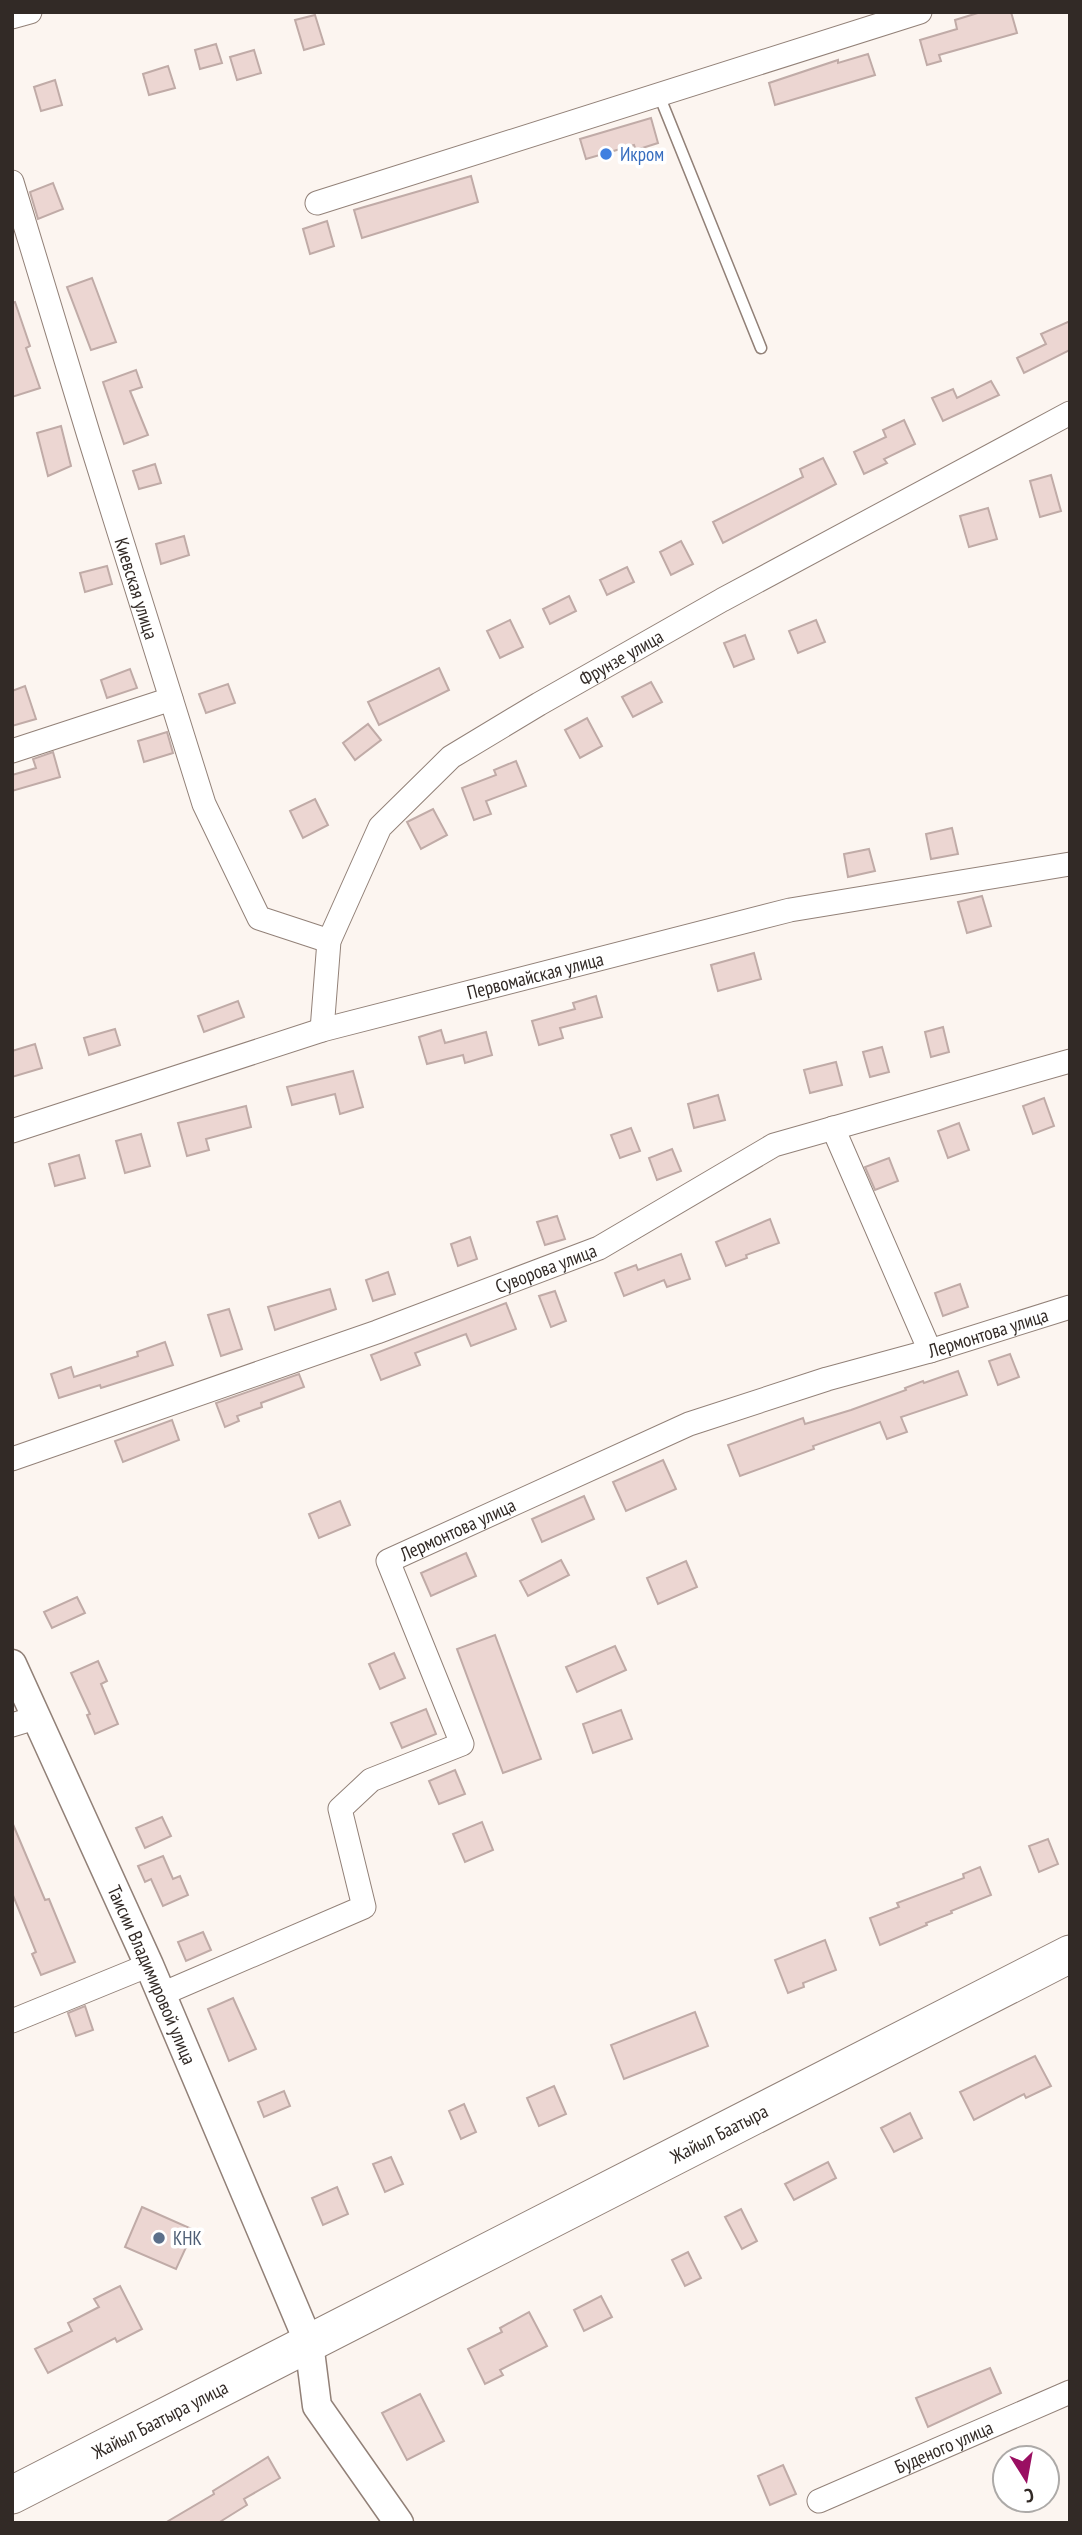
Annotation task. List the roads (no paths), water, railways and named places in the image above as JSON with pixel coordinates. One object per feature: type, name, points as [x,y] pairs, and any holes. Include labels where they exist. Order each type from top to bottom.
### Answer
[{"type":"highway","name":"Жайыл Баатыра","points":[[309,2343],[1070,1954]]},
{"type":"highway","name":"Жайыл Баатыра улица","points":[[12,2496],[309,2343]]},
{"type":"street","points":[[12,17],[30,12]]},
{"type":"street","points":[[317,203],[920,12]]},
{"type":"street","name":"Киевская улица","points":[[12,182],[204,804],[259,918],[329,941]]},
{"type":"street","name":"Фрунзе улица","points":[[323,1030],[329,941],[380,827],[452,757],[722,600],[1070,413]]},
{"type":"street","points":[[12,751],[171,699]]},
{"type":"street","name":"Первомайская улица","points":[[12,1131],[323,1030],[790,910],[1070,864]]},
{"type":"street","name":"Суворова улица","points":[[12,1459],[377,1332],[599,1248],[774,1144],[1070,1061]]},
{"type":"street","points":[[833,1128],[930,1351]]},
{"type":"street","name":"Лермонтова улица","points":[[162,1994],[363,1907],[340,1809],[371,1780],[462,1744],[388,1561],[689,1424],[827,1379],[930,1351],[1070,1307]]},
{"type":"street","name":"Таисии Владимировой улица","points":[[12,1664],[24,1722],[149,1965],[309,2343]]},
{"type":"street","points":[[12,2021],[149,1965]]},
{"type":"street","points":[[309,2343],[317,2406],[399,2523]]},
{"type":"street","name":"Буденого улица","points":[[819,2501],[1070,2392]]},
{"type":"lane","points":[[659,95],[761,348]]},
{"type":"place","name":"Икром","points":[[606,154]]},
{"type":"place","name":"КНК","points":[[159,2238]]}]
